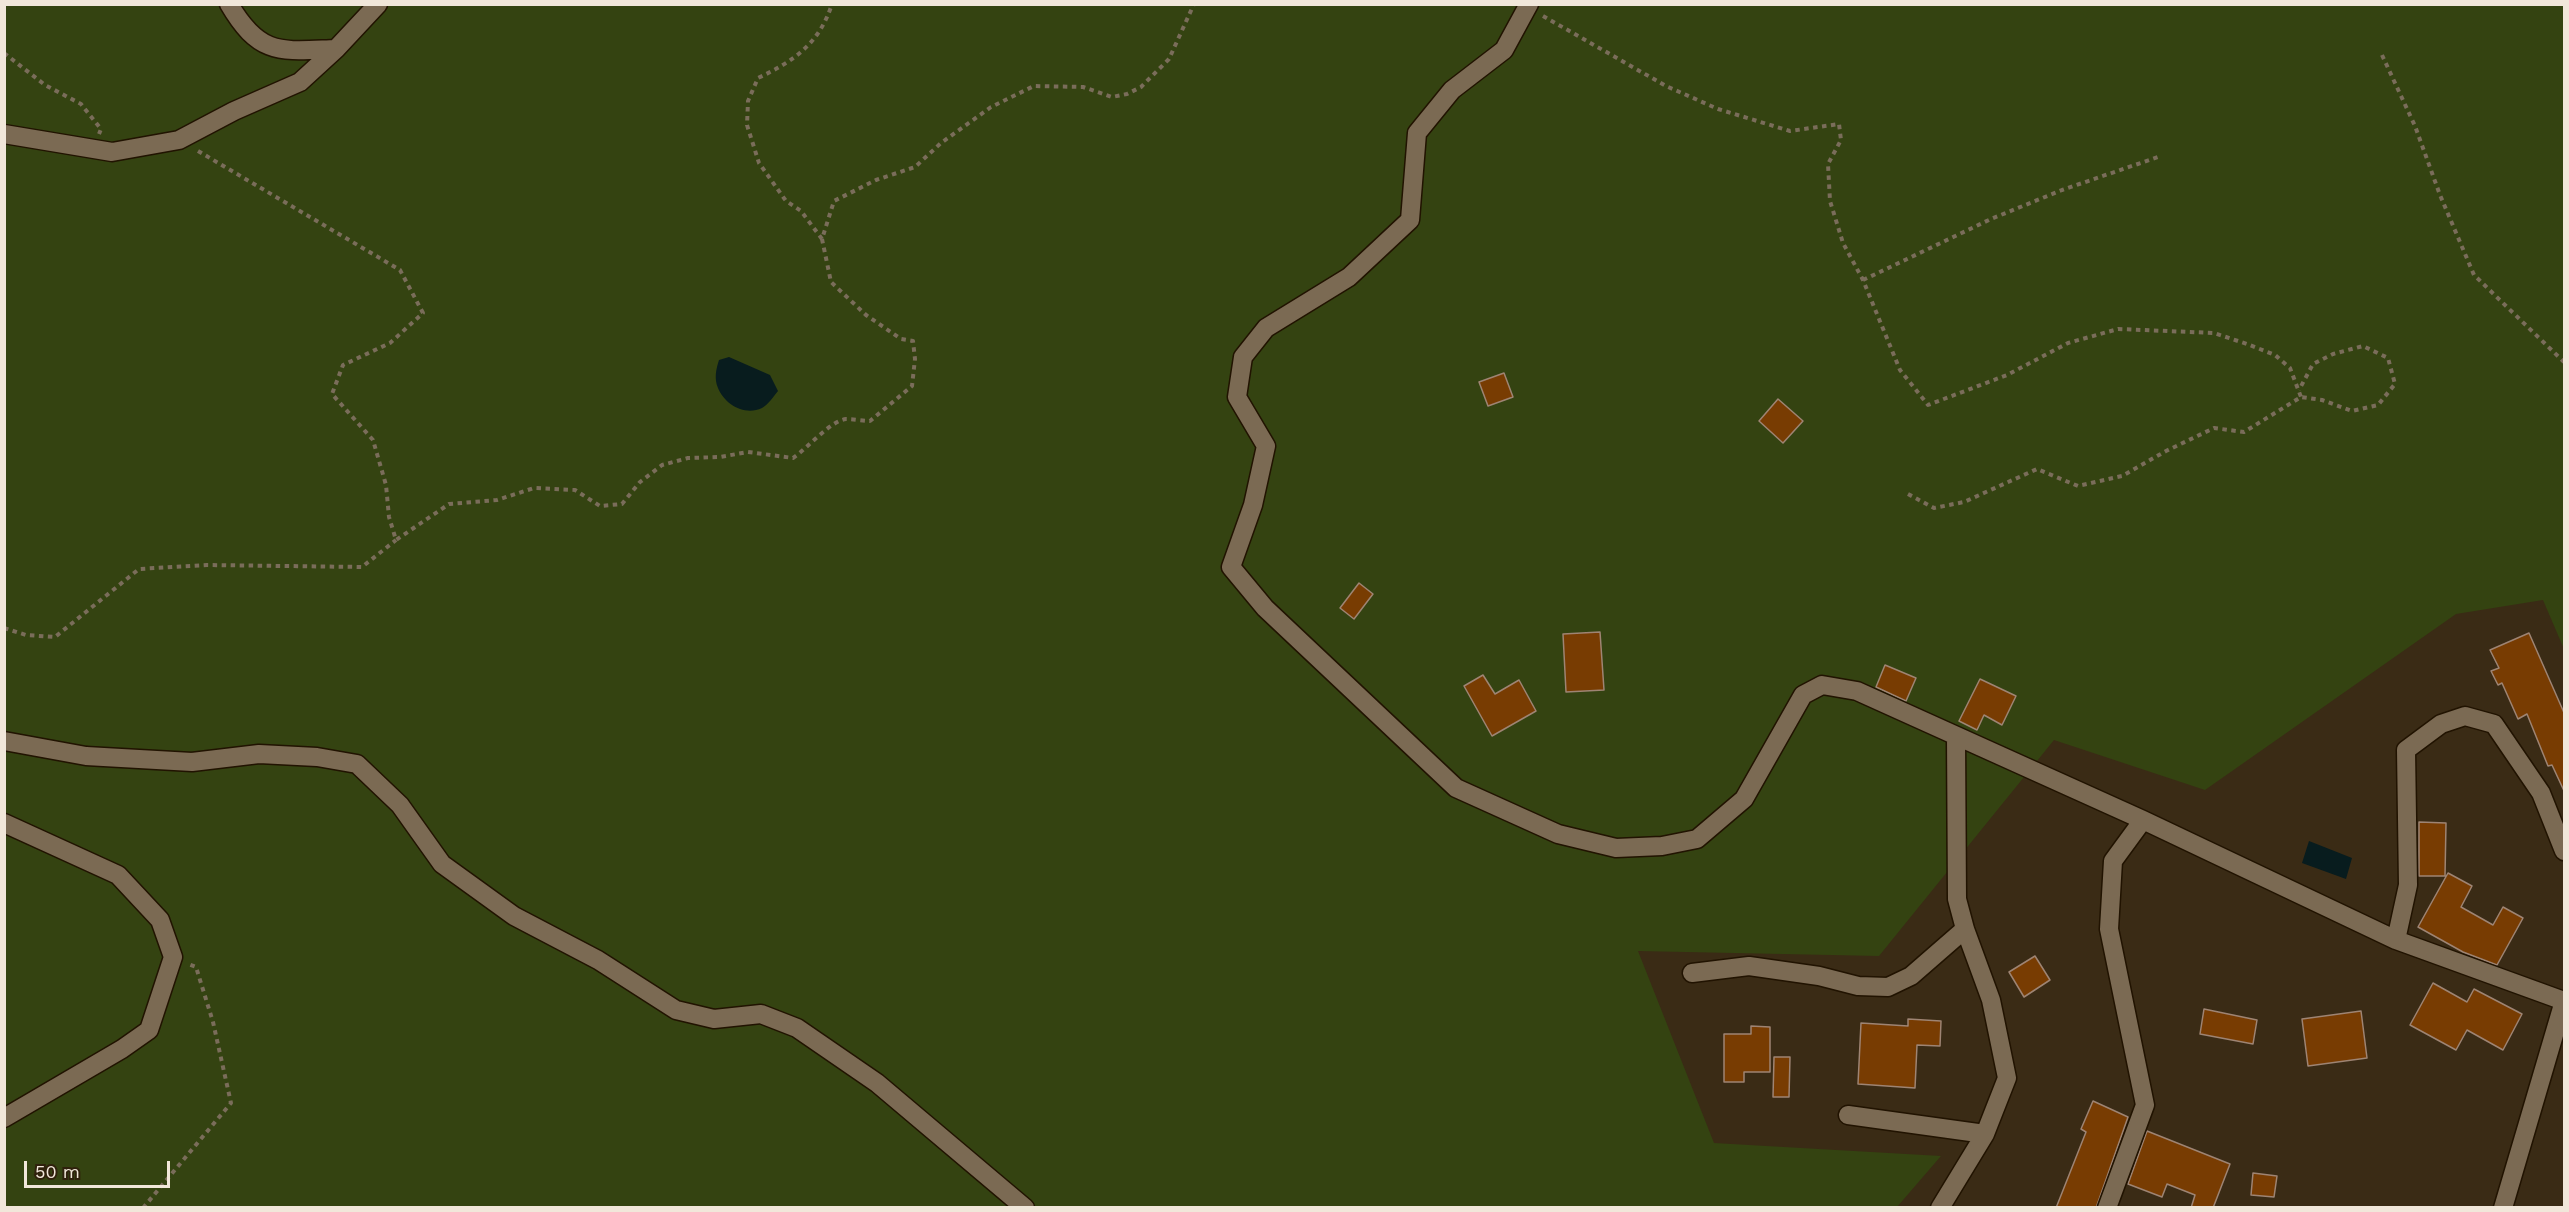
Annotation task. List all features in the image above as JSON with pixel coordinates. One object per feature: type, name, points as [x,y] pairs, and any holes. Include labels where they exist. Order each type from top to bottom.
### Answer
[{"type":"street","points":[[230,4],[240,24],[264,46],[292,50],[336,49]]},
{"type":"street","points":[[4,134],[112,152],[179,140],[234,111],[300,82],[336,49],[378,4]]},
{"type":"street","points":[[1528,6],[1504,51],[1452,90],[1417,134],[1410,220],[1349,277],[1266,328],[1243,357],[1237,397],[1266,446],[1253,505],[1231,567],[1265,608],[1456,788],[1558,834],[1616,848],[1662,846],[1697,839],[1744,799],[1803,695],[1822,685],[1857,691],[2143,819],[2396,940],[2564,1001],[2504,1208]]},
{"type":"street","points":[[2396,940],[2408,885],[2406,750],[2441,724],[2465,716],[2494,724],[2541,792],[2565,851]]},
{"type":"street","points":[[1940,1208],[1985,1134],[2007,1078],[1991,1000],[1965,929],[1957,899],[1956,737]]},
{"type":"street","points":[[4,741],[86,756],[192,762],[260,754],[317,757],[357,764],[400,805],[442,864],[514,916],[598,960],[676,1010],[714,1019],[761,1014],[797,1028],[877,1083],[1025,1208]]},
{"type":"street","points":[[2107,1208],[2145,1104],[2109,929],[2113,861],[2143,819]]},
{"type":"street","points":[[4,823],[118,875],[159,920],[173,957],[149,1030],[122,1049],[4,1118]]},
{"type":"street","points":[[1692,973],[1749,966],[1819,976],[1858,986],[1888,987],[1911,976],[1965,929]]},
{"type":"street","points":[[1848,1115],[1985,1134]]},
{"type":"path","points":[[4,628],[26,636],[55,638],[140,569],[207,565],[362,567],[396,540],[449,504],[497,500],[534,488],[575,490],[600,506],[622,504],[640,482],[662,465],[688,458],[720,457],[748,452],[781,459],[793,458],[813,443],[828,426],[845,419],[870,421],[912,386],[914,341],[902,339],[866,315],[831,282],[822,239],[801,211],[786,201],[759,163],[747,125],[748,101],[758,78],[778,68],[817,38],[832,4]]},
{"type":"path","points":[[822,239],[834,201],[876,180],[915,167],[991,107],[1034,86],[1083,87],[1112,96],[1127,94],[1141,87],[1169,58],[1194,4]]},
{"type":"path","points":[[1528,6],[1666,86],[1718,108],[1790,131],[1839,124],[1841,140],[1828,164],[1830,201],[1843,243],[1863,280],[1900,370],[1928,405],[2007,375],[2068,343],[2118,329],[2214,333],[2247,344],[2275,355],[2290,368],[2301,397]]},
{"type":"path","points":[[4,53],[45,85],[81,104],[101,129],[95,149]]},
{"type":"path","points":[[2382,54],[2415,126],[2440,195],[2474,275],[2565,362]]},
{"type":"path","points":[[179,140],[400,270],[423,313],[390,343],[344,365],[332,394],[373,440],[386,485],[388,517],[396,540]]},
{"type":"path","points":[[1863,280],[1991,219],[2161,156]]},
{"type":"path","points":[[1908,494],[1935,508],[1964,502],[2037,469],[2078,486],[2122,476],[2166,451],[2214,428],[2244,432],[2301,397],[2322,400],[2352,411],[2378,405],[2395,384],[2388,358],[2363,346],[2333,354],[2313,364],[2298,390]]},
{"type":"path","points":[[142,1208],[231,1103],[213,1022],[196,967],[173,957]]},
{"type":"green space","points":[[5,5],[2564,5],[2564,649],[2543,600],[2456,614],[2205,790],[2054,740],[1879,956],[1638,951],[1714,1143],[1941,1156],[1897,1207],[5,1208]]},
{"type":"water","points":[[729,357],[770,375],[778,391],[764,407],[749,411],[742,410],[731,404],[721,394],[716,381],[717,367],[719,360]]},
{"type":"water","points":[[2309,841],[2352,858],[2346,879],[2302,863]]},
{"type":"building","points":[[1504,373],[1513,397],[1488,406],[1479,382]]},
{"type":"building","points":[[1778,399],[1803,421],[1783,443],[1759,421]]},
{"type":"building","points":[[1359,583],[1373,594],[1354,619],[1340,608]]},
{"type":"building","points":[[1600,632],[1604,690],[1566,692],[1563,634]]},
{"type":"building","points":[[2529,633],[2565,715],[2565,793],[2552,765],[2548,766],[2527,714],[2518,719],[2502,683],[2498,685],[2491,671],[2499,668],[2490,650]]},
{"type":"building","points":[[1885,665],[1916,678],[1906,701],[1876,687]]},
{"type":"building","points":[[1483,675],[1495,694],[1519,680],[1536,711],[1492,736],[1464,686]]},
{"type":"building","points":[[1980,679],[2016,696],[2002,725],[1984,715],[1977,730],[1959,721]]},
{"type":"building","points":[[2419,822],[2446,823],[2445,876],[2419,876]]},
{"type":"building","points":[[2448,873],[2472,886],[2461,907],[2493,925],[2503,907],[2523,918],[2497,965],[2463,952],[2418,927]]},
{"type":"building","points":[[2035,956],[2050,980],[2024,997],[2009,972]]},
{"type":"building","points":[[2433,983],[2467,1002],[2474,989],[2522,1014],[2503,1050],[2467,1030],[2456,1050],[2410,1025]]},
{"type":"building","points":[[2204,1009],[2257,1020],[2253,1044],[2200,1034]]},
{"type":"building","points":[[2361,1011],[2367,1058],[2308,1066],[2302,1019]]},
{"type":"building","points":[[1908,1019],[1941,1021],[1940,1046],[1917,1045],[1915,1088],[1858,1084],[1861,1023],[1908,1026]]},
{"type":"building","points":[[1751,1026],[1770,1027],[1770,1072],[1744,1072],[1744,1082],[1724,1082],[1724,1034],[1751,1034]]},
{"type":"building","points":[[1774,1057],[1790,1057],[1789,1097],[1773,1097]]},
{"type":"building","points":[[2093,1101],[2128,1117],[2096,1208],[2056,1208],[2086,1132],[2081,1129]]},
{"type":"building","points":[[2147,1131],[2230,1164],[2213,1208],[2191,1208],[2195,1195],[2167,1184],[2162,1197],[2128,1184]]},
{"type":"building","points":[[2253,1173],[2277,1176],[2274,1197],[2251,1195]]}]
